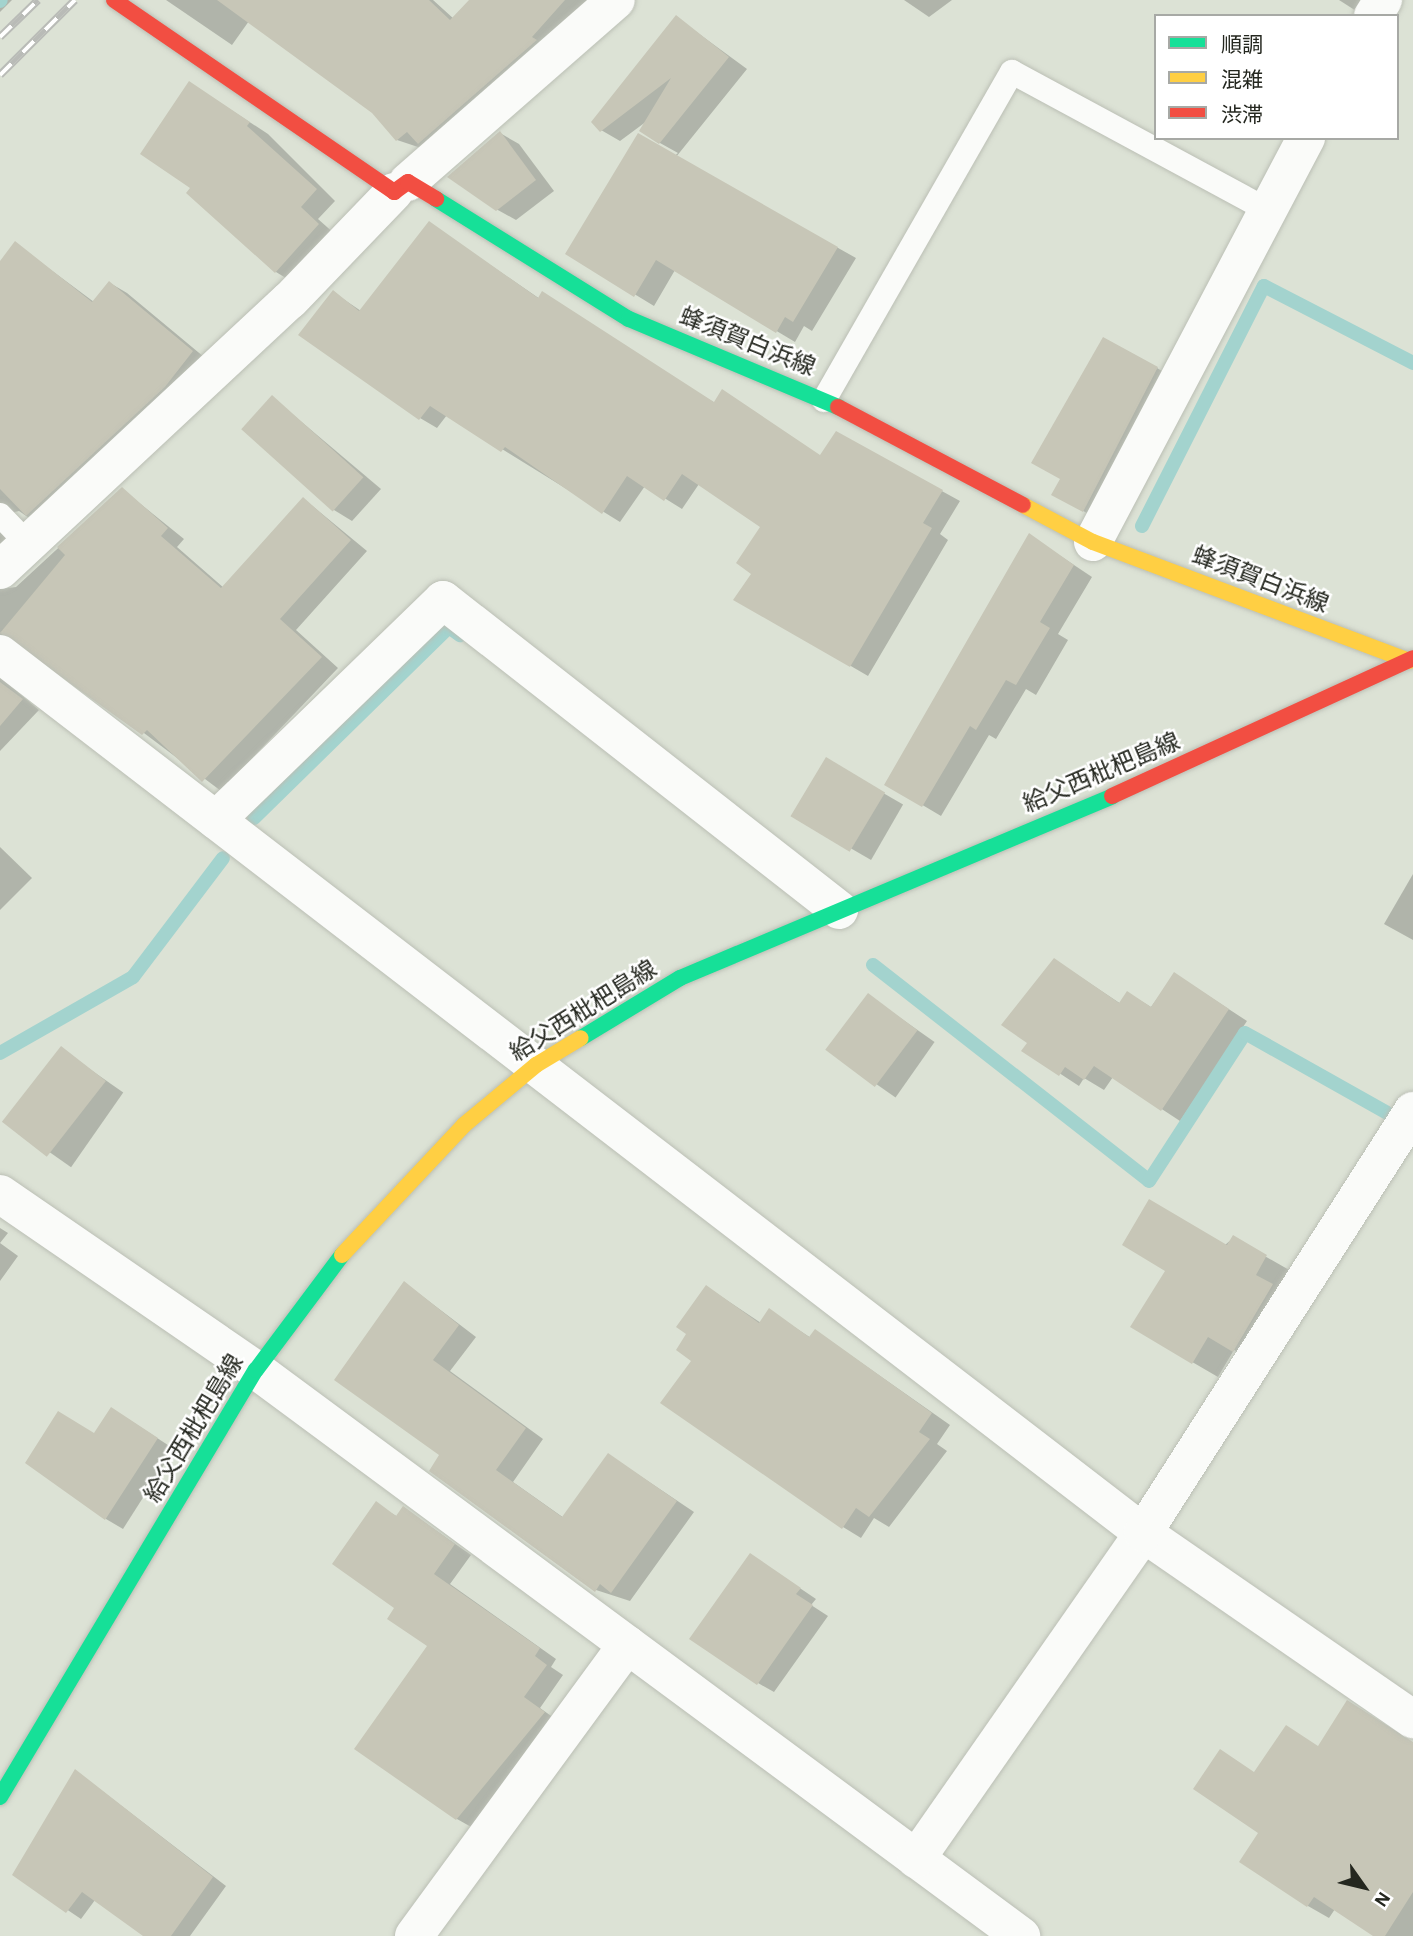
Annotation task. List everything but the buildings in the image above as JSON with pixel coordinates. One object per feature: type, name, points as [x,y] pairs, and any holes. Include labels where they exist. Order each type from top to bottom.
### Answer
[{"type":"main road","name":"蜂須賀白浜線","points":[[114,0],[401,187],[629,319],[824,400],[1093,542],[1411,661]]},
{"type":"main road","name":"給父西枇杷島線","points":[[0,1797],[256,1370],[361,1229],[464,1125],[536,1065],[680,978],[1127,790],[1411,661]]},
{"type":"street","points":[[0,570],[290,300],[401,187],[616,0]]},
{"type":"street","points":[[1093,542],[1305,140]]},
{"type":"street","points":[[216,820],[443,600],[839,910]]},
{"type":"street","points":[[0,654],[1143,1532],[1413,1719]]},
{"type":"street","points":[[916,1858],[1143,1532],[1413,1111]]},
{"type":"street","points":[[0,1194],[256,1370],[1021,1936]]},
{"type":"street","points":[[414,1936],[627,1645]]},
{"type":"lane","points":[[824,400],[1012,72],[1267,210]]},
{"type":"lane","points":[[0,515],[28,544]]},
{"type":"waterway","points":[[1142,526],[1264,286],[1413,363]]},
{"type":"waterway","points":[[254,818],[449,627],[460,635]]},
{"type":"waterway","points":[[0,1053],[133,977],[223,858]]},
{"type":"waterway","points":[[873,965],[1149,1181],[1245,1033],[1386,1112]]},
{"type":"railway","points":[[0,37],[38,0]]},
{"type":"railway","points":[[0,75],[75,0]]},
{"type":"traffic: fast","points":[[436,199],[629,319],[838,407]]},
{"type":"traffic: fast","points":[[581,1038],[680,978],[1112,796]]},
{"type":"traffic: fast","points":[[0,1797],[256,1370],[342,1255]]},
{"type":"traffic: slow","points":[[1023,505],[1093,542],[1409,661]]},
{"type":"traffic: slow","points":[[342,1255],[464,1125],[536,1065],[581,1038]]},
{"type":"traffic: jam","points":[[114,0],[394,192],[408,182],[436,199]]},
{"type":"traffic: jam","points":[[838,407],[1023,505]]},
{"type":"traffic: jam","points":[[1112,796],[1413,658]]}]
